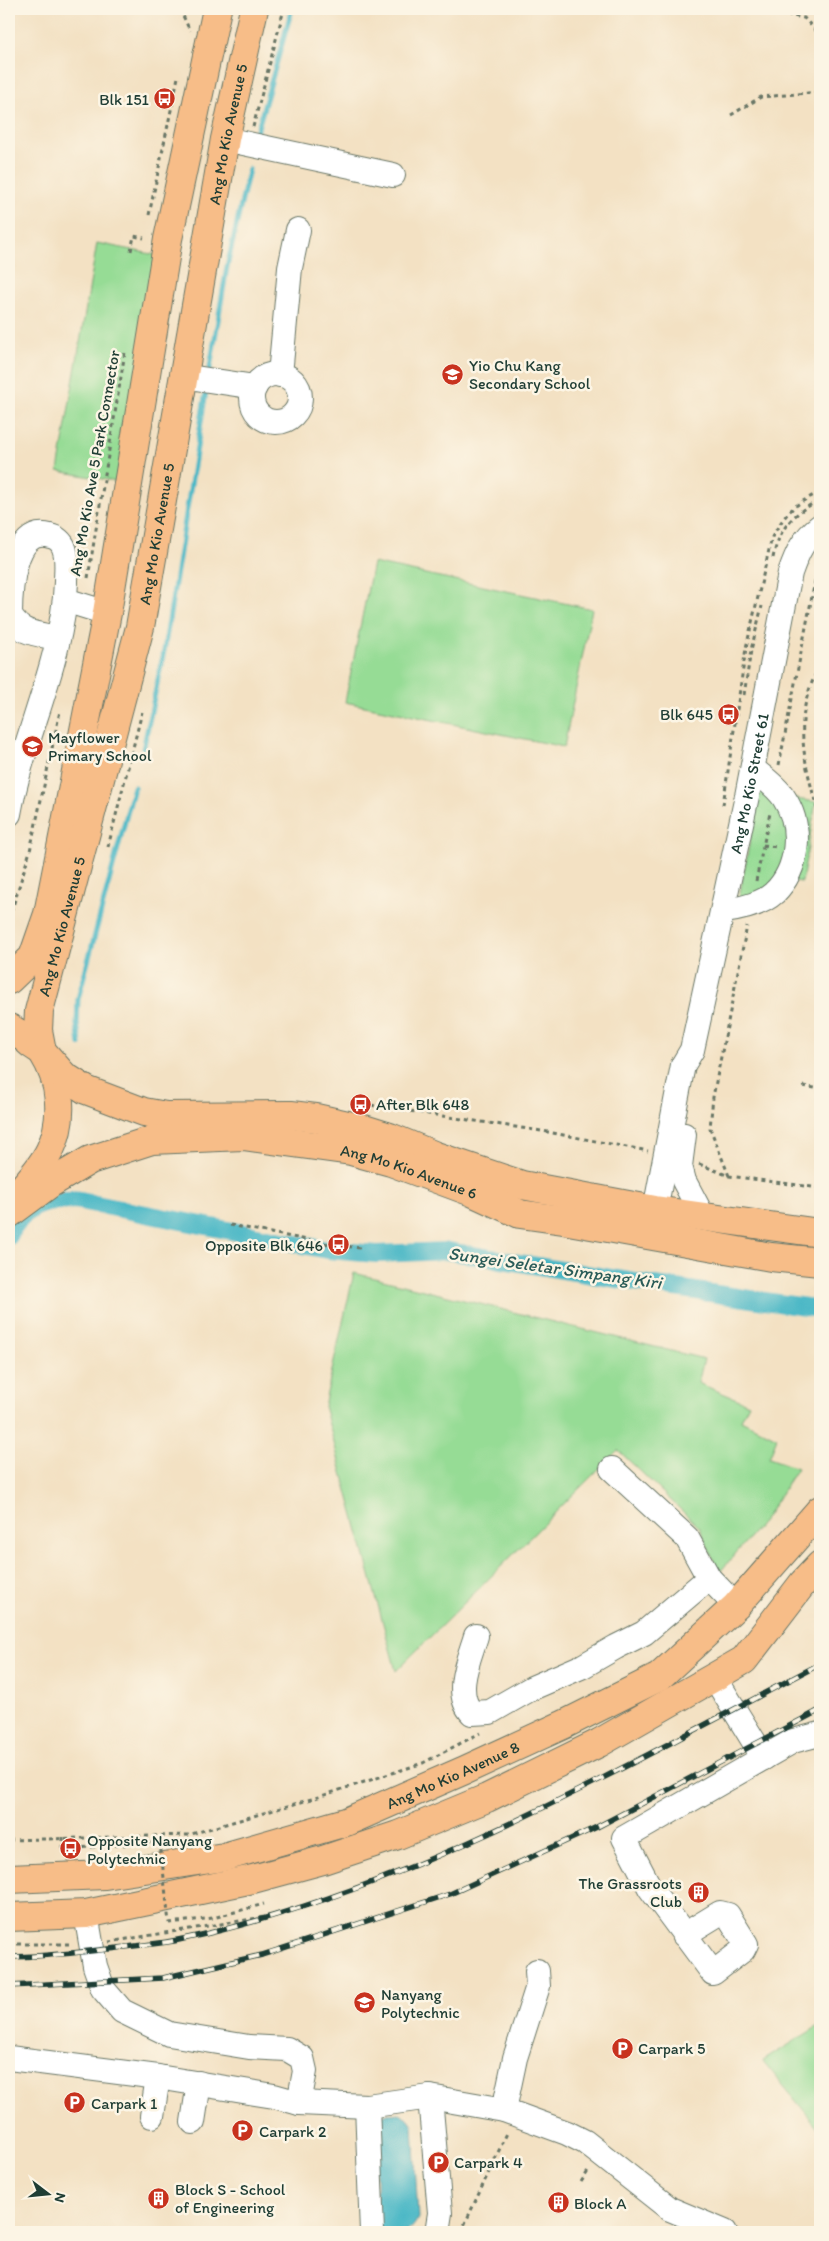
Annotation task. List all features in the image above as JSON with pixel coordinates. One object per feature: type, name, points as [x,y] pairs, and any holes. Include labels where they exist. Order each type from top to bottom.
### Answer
[{"type":"main road","name":"Ang Mo Kio Avenue 5","points":[[42,1052],[38,1030],[39,1011],[76,828],[85,606],[168,239],[217,9]]},
{"type":"main road","name":"Ang Mo Kio Avenue 5","points":[[9,980],[33,958],[140,627],[201,379],[224,139],[254,9]]},
{"type":"main road","points":[[44,990],[55,1042],[68,1062],[106,1097]]},
{"type":"main road","points":[[9,1028],[18,1032],[42,1052],[54,1075],[59,1096],[58,1126],[51,1149],[40,1169],[9,1204]]},
{"type":"main road","name":"Ang Mo Kio Avenue 6","points":[[42,1052],[64,1076],[86,1090],[144,1112],[166,1116],[291,1115],[316,1118],[361,1128],[390,1137],[436,1156],[522,1185],[655,1210],[820,1234]]},
{"type":"main road","points":[[90,1160],[70,1150],[66,1142],[64,1130],[77,1105],[87,1100],[106,1097]]},
{"type":"main road","name":"Ang Mo Kio Avenue 6","points":[[9,1214],[51,1183],[90,1160],[152,1140],[243,1136],[341,1149],[391,1162],[472,1192],[520,1214],[771,1257],[820,1262]]},
{"type":"main road","name":"Ang Mo Kio Avenue 8","points":[[9,1879],[105,1875],[224,1857],[346,1822],[565,1724],[659,1677],[736,1606],[816,1517]]},
{"type":"main road","name":"Ang Mo Kio Avenue 8","points":[[9,1917],[86,1914],[253,1879],[323,1860],[398,1835],[487,1798],[599,1742],[744,1660],[803,1583],[820,1565]]},
{"type":"street","points":[[224,139],[393,175]]},
{"type":"street","points":[[280,376],[290,268],[298,230]]},
{"type":"street","points":[[275,374],[287,377],[296,386],[300,398],[297,410],[288,419],[276,423],[264,420],[255,412],[252,399],[254,387],[263,378],[275,374]]},
{"type":"street","points":[[201,379],[254,387]]},
{"type":"street","name":"Ang Mo Kio Street 61","points":[[655,1210],[673,1155],[683,1065],[692,1050],[724,911],[790,573],[799,548],[809,534],[820,526]]},
{"type":"street","points":[[9,814],[53,659],[57,638],[85,606],[66,560],[64,546],[58,539],[50,536],[32,537],[26,541],[18,555],[10,615],[14,623],[24,631],[57,638]]},
{"type":"street","points":[[724,911],[752,904],[773,894],[786,877],[794,858],[797,838],[793,819],[783,797],[753,769]]},
{"type":"street","name":"Ang Mo Kio Street 61","points":[[673,1155],[680,1166],[684,1181],[703,1217]]},
{"type":"street","points":[[612,1469],[687,1538],[710,1578],[736,1606]]},
{"type":"street","points":[[476,1636],[463,1684],[464,1705],[472,1713],[490,1712],[532,1688],[583,1666],[644,1633],[710,1578]]},
{"type":"street","points":[[715,1678],[764,1758]]},
{"type":"street","points":[[684,1935],[720,1912],[728,1915],[745,1942],[745,1947],[713,1973],[684,1935],[650,1888],[624,1838],[794,1741],[820,1734]]},
{"type":"street","points":[[86,1914],[95,1966],[103,1989],[122,2011],[169,2034],[249,2047],[287,2049],[302,2058],[305,2071],[299,2103]]},
{"type":"street","points":[[507,2117],[515,2058],[538,1986],[537,1971]]},
{"type":"street","points":[[9,2058],[199,2083],[274,2096],[299,2103],[367,2106],[430,2097],[567,2133],[586,2142],[670,2209],[725,2232]]},
{"type":"street","points":[[152,2116],[158,2077]]},
{"type":"street","points":[[193,2122],[199,2083]]},
{"type":"street","points":[[430,2097],[440,2214],[437,2232]]},
{"type":"street","points":[[367,2106],[372,2232]]},
{"type":"path","points":[[180,9],[190,31]]},
{"type":"path","points":[[754,9],[804,18]]},
{"type":"path","points":[[802,9],[804,18],[820,35]]},
{"type":"path","points":[[187,40],[192,24]]},
{"type":"path","points":[[148,220],[180,68]]},
{"type":"path","points":[[731,115],[761,97],[820,92]]},
{"type":"path","points":[[143,245],[146,229]]},
{"type":"path","points":[[132,251],[134,236],[144,238]]},
{"type":"path","name":"Ang Mo Kio Ave 5 Park Connector","points":[[85,606],[127,343]]},
{"type":"path","points":[[729,1176],[710,1128],[713,1097],[815,581],[820,568]]},
{"type":"path","points":[[820,666],[803,710],[801,734],[805,763],[820,819]]},
{"type":"path","points":[[9,919],[30,853],[61,710]]},
{"type":"path","points":[[803,1086],[820,1089]]},
{"type":"path","points":[[356,1103],[548,1132],[673,1155],[729,1176],[820,1188]]},
{"type":"path","points":[[230,1225],[322,1243],[360,1248]]},
{"type":"path","points":[[9,1840],[188,1835],[315,1798],[423,1763],[484,1730]]},
{"type":"path","points":[[63,1837],[63,1849],[160,1842],[169,1923],[213,1918],[264,1904]]},
{"type":"path","points":[[9,1944],[91,1944],[289,1913]]},
{"type":"path","points":[[461,2232],[507,2117]]},
{"type":"green space","points":[[97,243],[156,255],[119,482],[58,471]]},
{"type":"green space","points":[[373,563],[592,609],[564,747],[345,702]]},
{"type":"green space","points":[[762,777],[783,797],[816,802],[802,882],[784,880],[737,909]]},
{"type":"green space","points":[[354,1273],[704,1359],[698,1383],[749,1404],[741,1420],[777,1438],[769,1458],[797,1468],[765,1519],[719,1573],[700,1528],[618,1450],[396,1671],[324,1406]]},
{"type":"green space","points":[[820,2025],[820,2130],[763,2061]]},
{"type":"water","points":[[400,2113],[409,2119],[413,2125],[418,2218],[411,2229],[406,2231],[396,2233],[377,2232],[375,2115]]},
{"type":"waterway","points":[[257,131],[292,9]]},
{"type":"waterway","points":[[209,374],[227,267],[249,169]]},
{"type":"waterway","points":[[143,750],[164,651],[207,385]]},
{"type":"waterway","points":[[80,1044],[77,1024],[78,999],[134,787]]},
{"type":"waterway","name":"Sungei Seletar Simpang Kiri","points":[[9,1236],[21,1218],[36,1207],[64,1200],[75,1200],[328,1250],[377,1254],[447,1251],[641,1283],[820,1309]]},
{"type":"waterway","name":"Sungei Seletar Simpang Kiri","points":[[135,1208],[143,1215]]},
{"type":"railway","points":[[9,1957],[64,1954],[175,1941],[268,1918],[350,1890],[431,1859],[510,1823],[589,1785],[820,1664]]},
{"type":"railway","points":[[9,1986],[163,1978],[262,1955],[450,1894],[597,1827],[820,1710]]},
{"type":"place","name":"Blk 151","points":[[165,99]]},
{"type":"place","name":"Yio Chu Kang Secondary School","points":[[453,374]]},
{"type":"place","name":"Blk 645","points":[[729,714]]},
{"type":"place","name":"Mayflower Primary School","points":[[32,746]]},
{"type":"place","name":"After Blk 648","points":[[360,1104]]},
{"type":"place","name":"Opposite Blk 646","points":[[339,1245]]},
{"type":"place","name":"Opposite Nanyang Polytechnic","points":[[71,1849]]},
{"type":"place","name":"The Grassroots Club","points":[[698,1892]]},
{"type":"place","name":"Nanyang Polytechnic","points":[[365,2003]]},
{"type":"place","name":"Carpark 5","points":[[622,2048]]},
{"type":"place","name":"Carpark 1","points":[[75,2103]]},
{"type":"place","name":"Carpark 2","points":[[243,2131]]},
{"type":"place","name":"Carpark 4","points":[[438,2162]]},
{"type":"place","name":"Block S - School of Engineering","points":[[159,2198]]},
{"type":"place","name":"Block A","points":[[558,2203]]}]
